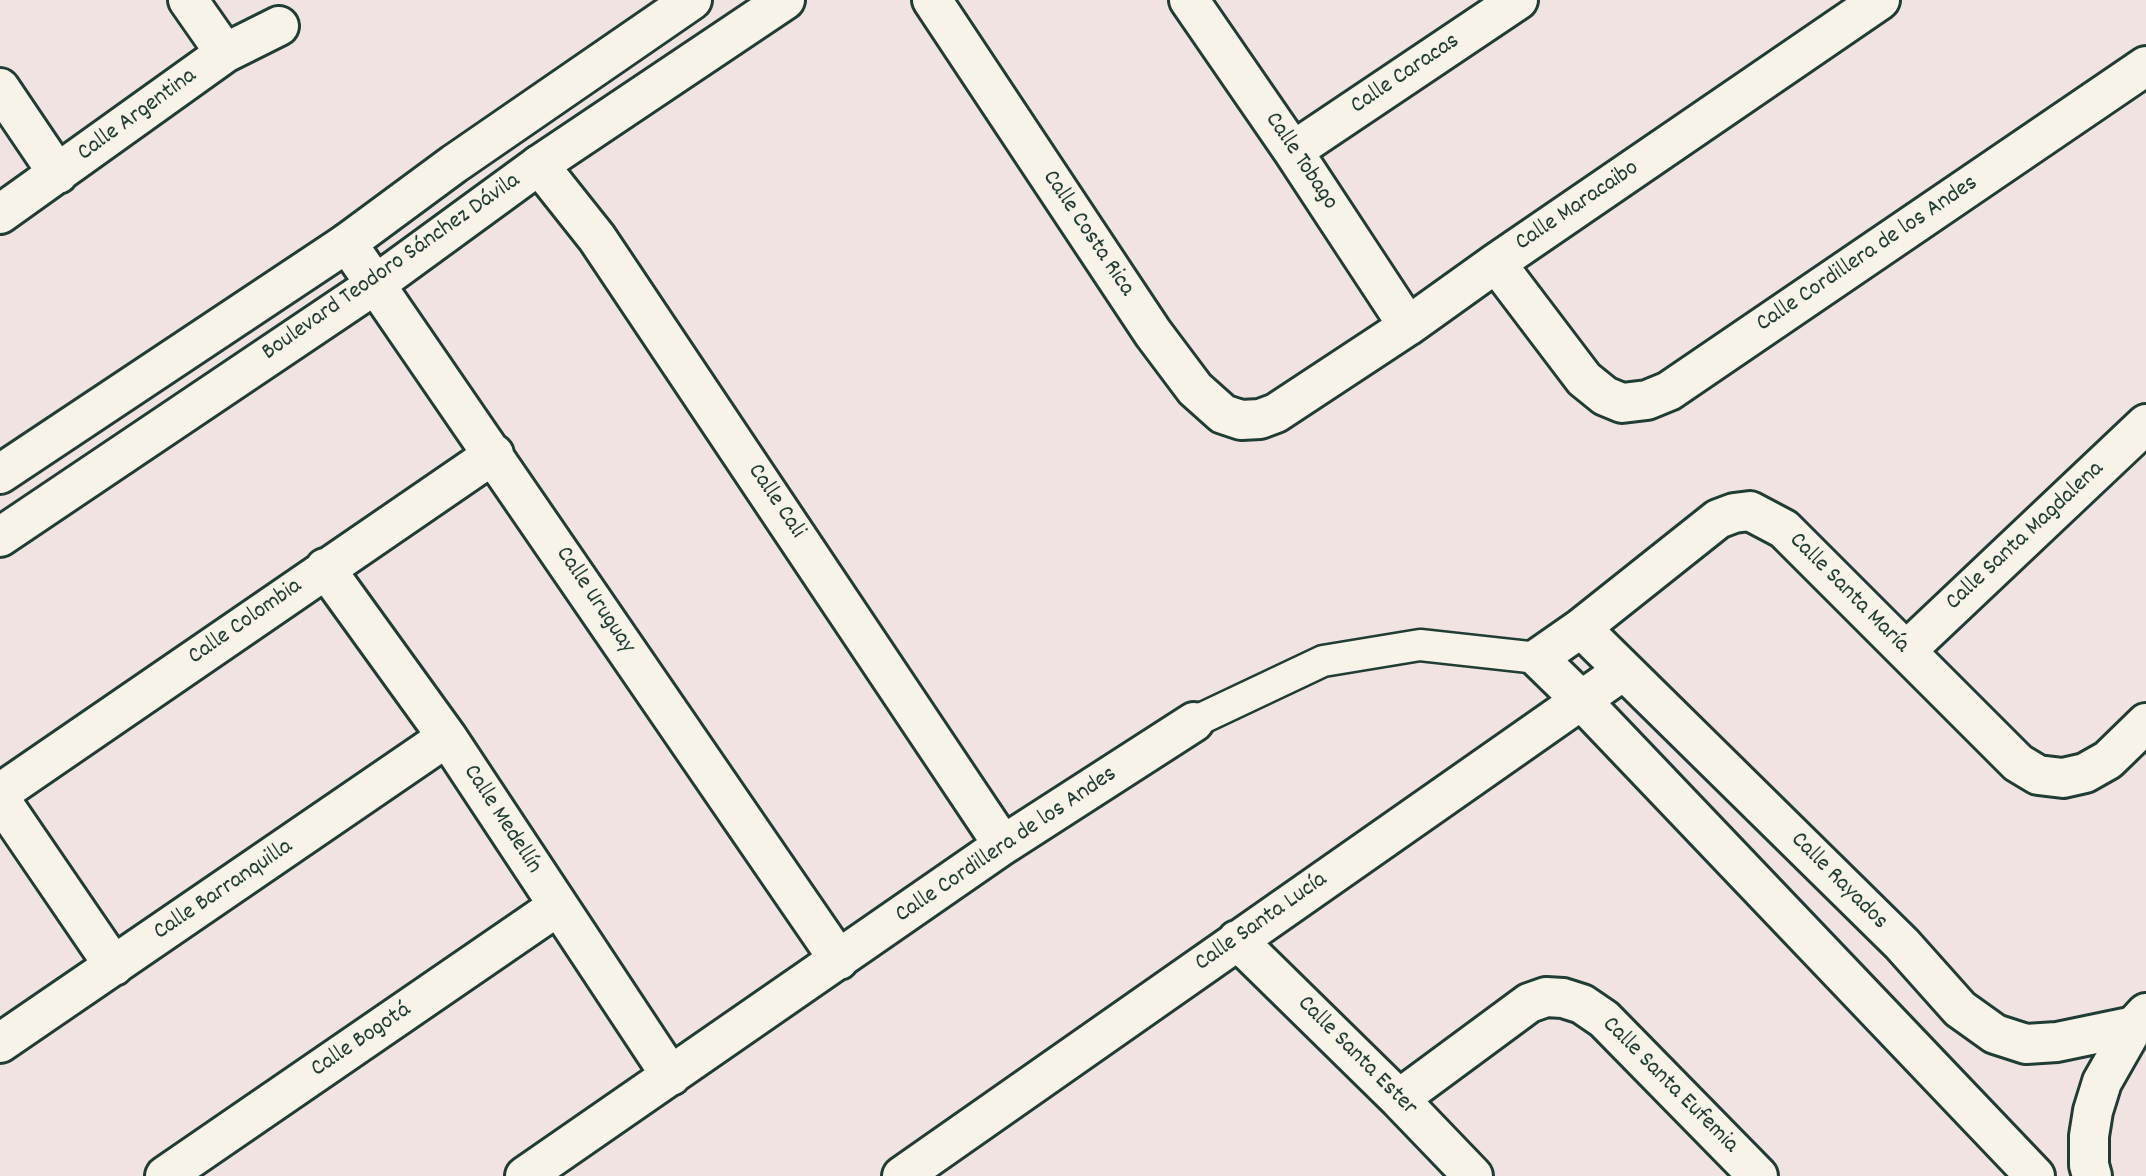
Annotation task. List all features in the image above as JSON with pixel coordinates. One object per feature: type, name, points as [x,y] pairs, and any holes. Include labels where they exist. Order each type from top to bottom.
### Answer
[{"type":"street","points":[[188,0],[225,53]]},
{"type":"street","name":"Boulevard Teodoro Sánchez Dávila","points":[[0,474],[347,243],[454,164],[692,0]]},
{"type":"street","name":"Boulevard Teodoro Sánchez Dávila","points":[[0,537],[376,284],[539,165],[785,0]]},
{"type":"street","name":"Calle Costa Rica","points":[[932,0],[1153,333],[1195,389],[1223,414],[1241,420],[1260,419],[1276,413]]},
{"type":"street","name":"Calle Tobago","points":[[1189,0],[1293,151],[1408,326]]},
{"type":"street","name":"Calle Caracas","points":[[1293,151],[1518,0]]},
{"type":"street","name":"Calle Maracaibo","points":[[1276,413],[1408,326],[1880,0]]},
{"type":"street","name":"Calle Argentina","points":[[0,214],[225,53],[279,26]]},
{"type":"street","name":"Calle Cordillera de los Andes","points":[[1496,263],[1584,379],[1605,397],[1622,403],[1647,400],[1669,391],[2146,66]]},
{"type":"street","points":[[0,88],[58,174]]},
{"type":"street","name":"Calle Cali","points":[[539,165],[597,238],[1003,845]]},
{"type":"street","name":"Calle Uruguay","points":[[347,243],[839,960]]},
{"type":"street","name":"Calle Santa Magdalena","points":[[1906,651],[2146,424]]},
{"type":"street","name":"Calle Colombia","points":[[0,793],[494,454]]},
{"type":"street","name":"Calle Santa María","points":[[1538,658],[1581,628],[1718,519],[1750,511],[1784,529],[2018,763],[2038,775],[2063,778],[2085,773],[2108,760],[2146,723]]},
{"type":"street","name":"Calle Medellín","points":[[325,568],[447,737],[671,1076]]},
{"type":"street","name":"Calle Rayados","points":[[1581,628],[1902,944],[1959,1009],[1995,1034],[2026,1044],[2057,1042],[2140,1019]]},
{"type":"street","name":"Calle Cordillera de los Andes","points":[[525,1176],[1003,845],[1194,722],[1323,661],[1420,646],[1538,658]]},
{"type":"street","points":[[1538,658],[2035,1176]]},
{"type":"street","name":"Calle Santa Lucía","points":[[902,1176],[1623,671]]},
{"type":"street","name":"Calle Barranquilla","points":[[0,1043],[447,737]]},
{"type":"street","points":[[0,799],[114,966]]},
{"type":"street","name":"Calle Bogotá","points":[[165,1176],[558,906]]},
{"type":"street","name":"Calle Santa Ester","points":[[1237,940],[1399,1099],[1473,1176]]},
{"type":"street","name":"Calle Santa Eufemia","points":[[1399,1099],[1530,1003],[1546,997],[1563,998],[1581,1004],[1604,1019],[1758,1176]]},
{"type":"street","points":[[2092,1176],[2089,1165],[2089,1136],[2093,1111],[2102,1082],[2140,1019]]}]
